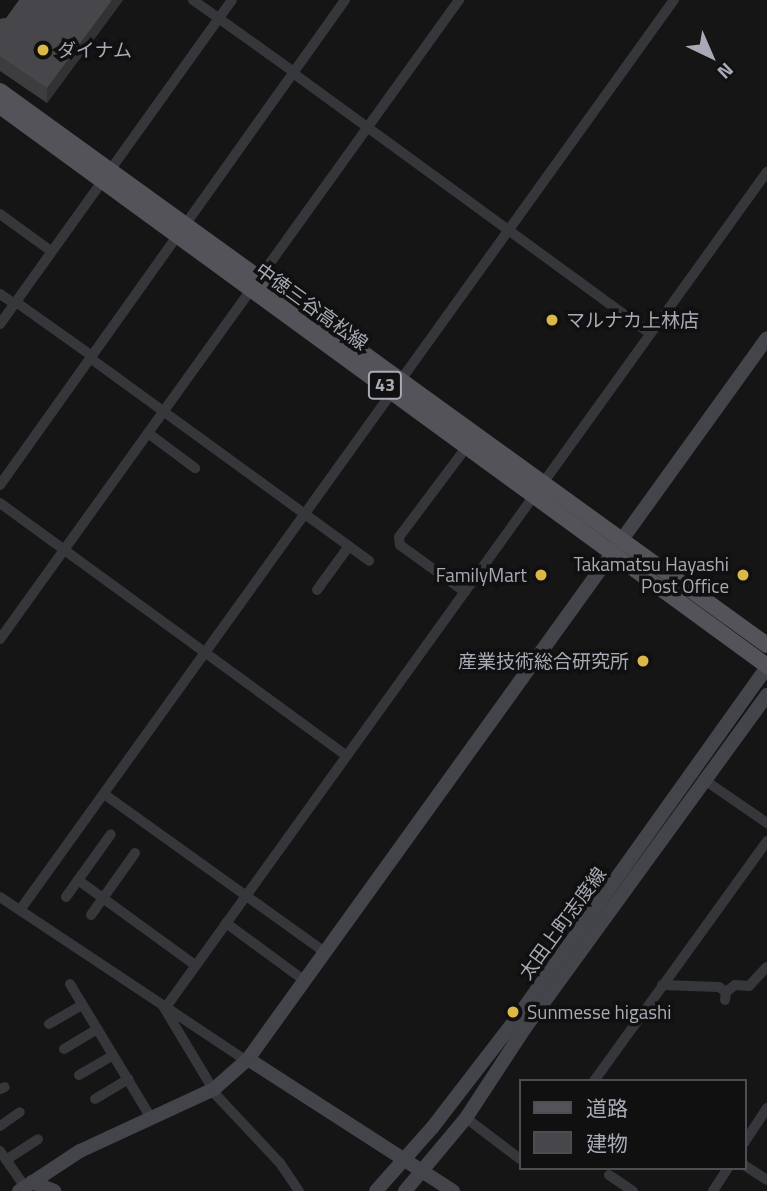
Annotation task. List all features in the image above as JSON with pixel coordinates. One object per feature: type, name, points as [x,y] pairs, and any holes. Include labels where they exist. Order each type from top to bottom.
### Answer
[{"type":"main road","name":"中徳三谷高松線","points":[[0,91],[107,176]]},
{"type":"main road","name":"中徳三谷高松線","points":[[0,106],[107,176],[617,544],[767,645]]},
{"type":"main road","name":"中徳三谷高松線","points":[[398,386],[468,445],[540,488]]},
{"type":"main road","name":"中徳三谷高松線","points":[[617,544],[767,666]]},
{"type":"street","points":[[193,0],[649,333]]},
{"type":"street","points":[[0,324],[232,0]]},
{"type":"street","points":[[0,485],[345,0]]},
{"type":"street","points":[[0,639],[459,0]]},
{"type":"street","points":[[20,911],[674,0]]},
{"type":"street","points":[[164,1006],[767,172]]},
{"type":"street","points":[[0,214],[51,250]]},
{"type":"street","points":[[0,294],[91,357],[369,561]]},
{"type":"street","points":[[25,1187],[80,1151],[214,1089],[248,1060],[767,338]]},
{"type":"street","points":[[148,433],[195,468]]},
{"type":"street","points":[[465,592],[400,545],[399,537],[468,445]]},
{"type":"street","points":[[0,503],[346,755]]},
{"type":"street","points":[[317,590],[349,547]]},
{"type":"street","name":"太田上町志度線","points":[[376,1191],[406,1160],[583,928],[767,666]]},
{"type":"street","name":"太田上町志度線","points":[[405,1191],[466,1118],[703,779],[767,695]]},
{"type":"street","points":[[703,779],[767,823]]},
{"type":"street","points":[[104,794],[325,952]]},
{"type":"street","points":[[66,897],[111,834]]},
{"type":"street","points":[[595,1079],[767,841]]},
{"type":"street","points":[[91,915],[135,853]]},
{"type":"street","points":[[78,880],[195,965]]},
{"type":"street","points":[[0,897],[164,1006],[453,1191]]},
{"type":"street","points":[[226,923],[305,981]]},
{"type":"street","points":[[662,985],[719,988],[725,996],[735,985],[749,986],[767,967]]},
{"type":"street","points":[[69,984],[151,1118]]},
{"type":"street","points":[[49,1024],[82,1005]]},
{"type":"street","points":[[164,1006],[183,1045],[214,1089],[299,1191]]},
{"type":"street","points":[[64,1049],[97,1029]]},
{"type":"street","points":[[79,1075],[113,1055]]},
{"type":"street","points":[[95,1099],[128,1079]]},
{"type":"street","points":[[746,1140],[767,1108]]},
{"type":"street","points":[[0,1126],[20,1112]]},
{"type":"street","points":[[466,1118],[518,1157]]},
{"type":"street","points":[[38,1139],[3,1156],[25,1187],[54,1191]]},
{"type":"street","points":[[746,1166],[767,1180]]},
{"type":"street","points":[[718,1189],[727,1170]]},
{"type":"street","points":[[609,1175],[633,1191]]},
{"type":"building","name":"ダイナム","points":[[19,0],[112,0],[47,88],[0,56],[0,19],[6,18]]},
{"type":"place","name":"ダイナム","points":[[43,50]]},
{"type":"place","name":"マルナカ上林店","points":[[552,320]]},
{"type":"place","name":"FamilyMart","points":[[541,575]]},
{"type":"place","name":"Takamatsu Hayashi Post Office","points":[[743,575]]},
{"type":"place","name":"産業技術総合研究所","points":[[643,661]]},
{"type":"place","name":"Sunmesse higashi","points":[[513,1012]]}]
